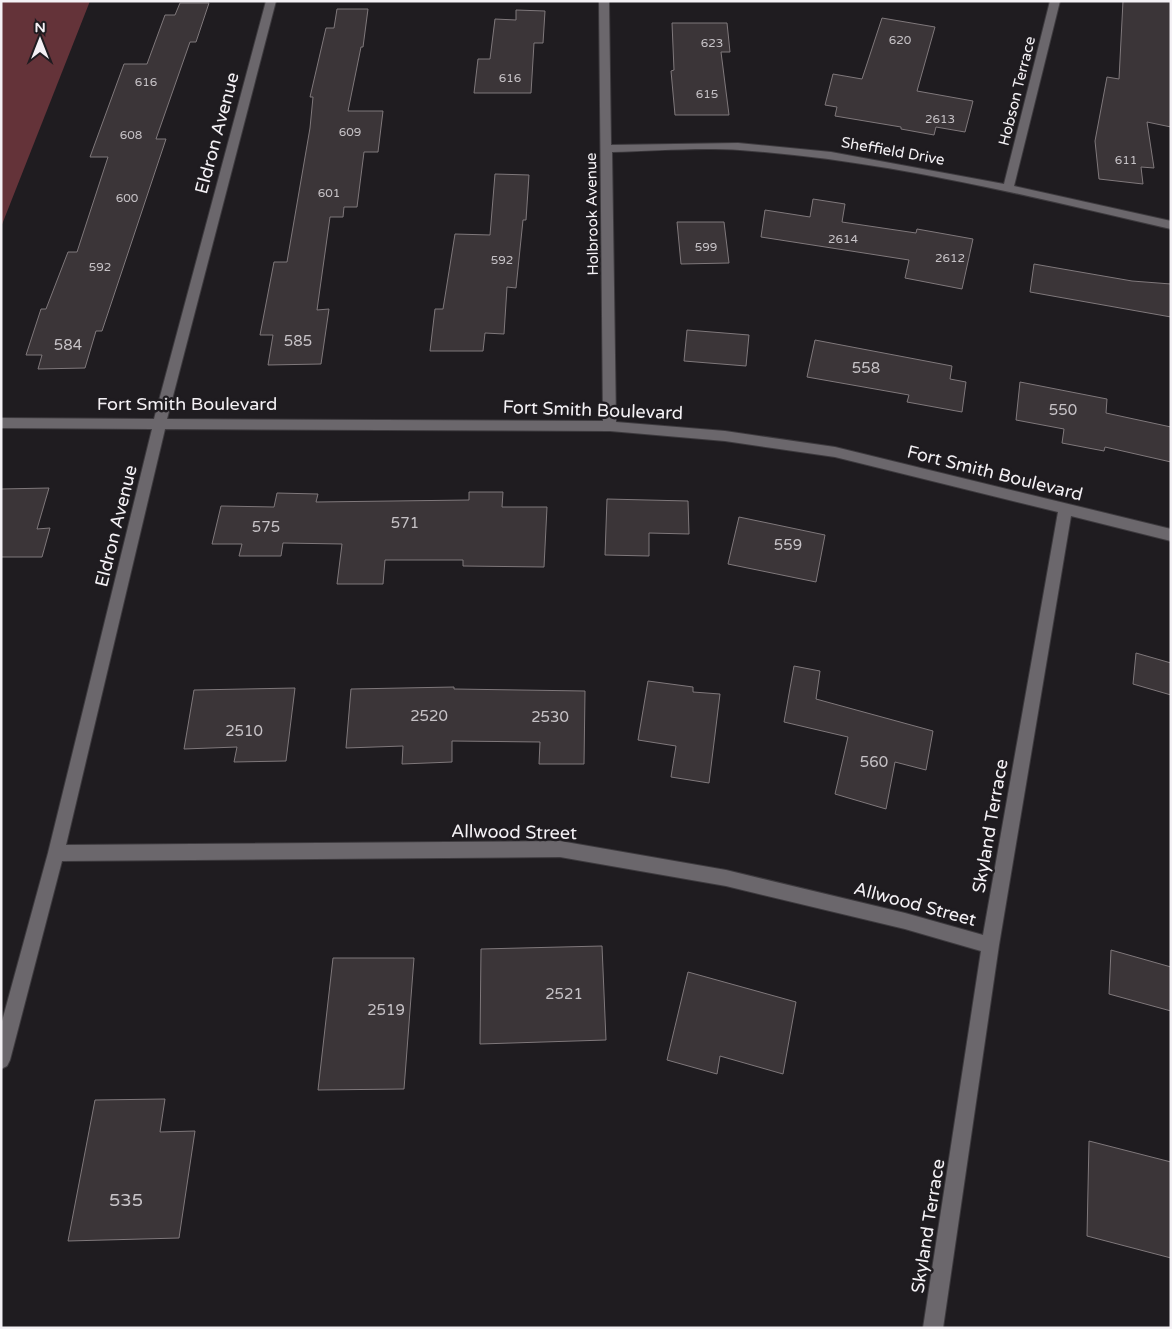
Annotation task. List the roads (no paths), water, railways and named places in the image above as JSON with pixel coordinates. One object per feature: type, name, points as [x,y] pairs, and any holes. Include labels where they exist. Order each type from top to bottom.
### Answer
[{"type":"street","name":"Eldron Avenue","points":[[1,1060],[56,853],[160,422],[270,1]]},
{"type":"street","name":"Holbrook Avenue","points":[[604,1],[610,426]]},
{"type":"street","name":"Hobson Terrace","points":[[1008,188],[1056,1]]},
{"type":"street","name":"Sheffield Drive","points":[[606,149],[738,146],[831,155],[1008,188],[1171,225]]},
{"type":"street","name":"Fort Smith Boulevard","points":[[1,423],[160,422],[610,426],[725,436],[835,452],[1171,535]]},
{"type":"street","name":"Skyland Terrace","points":[[932,1328],[990,945],[1065,509]]},
{"type":"street","name":"Allwood Street","points":[[56,853],[560,849],[726,878],[905,921],[990,945]]}]
